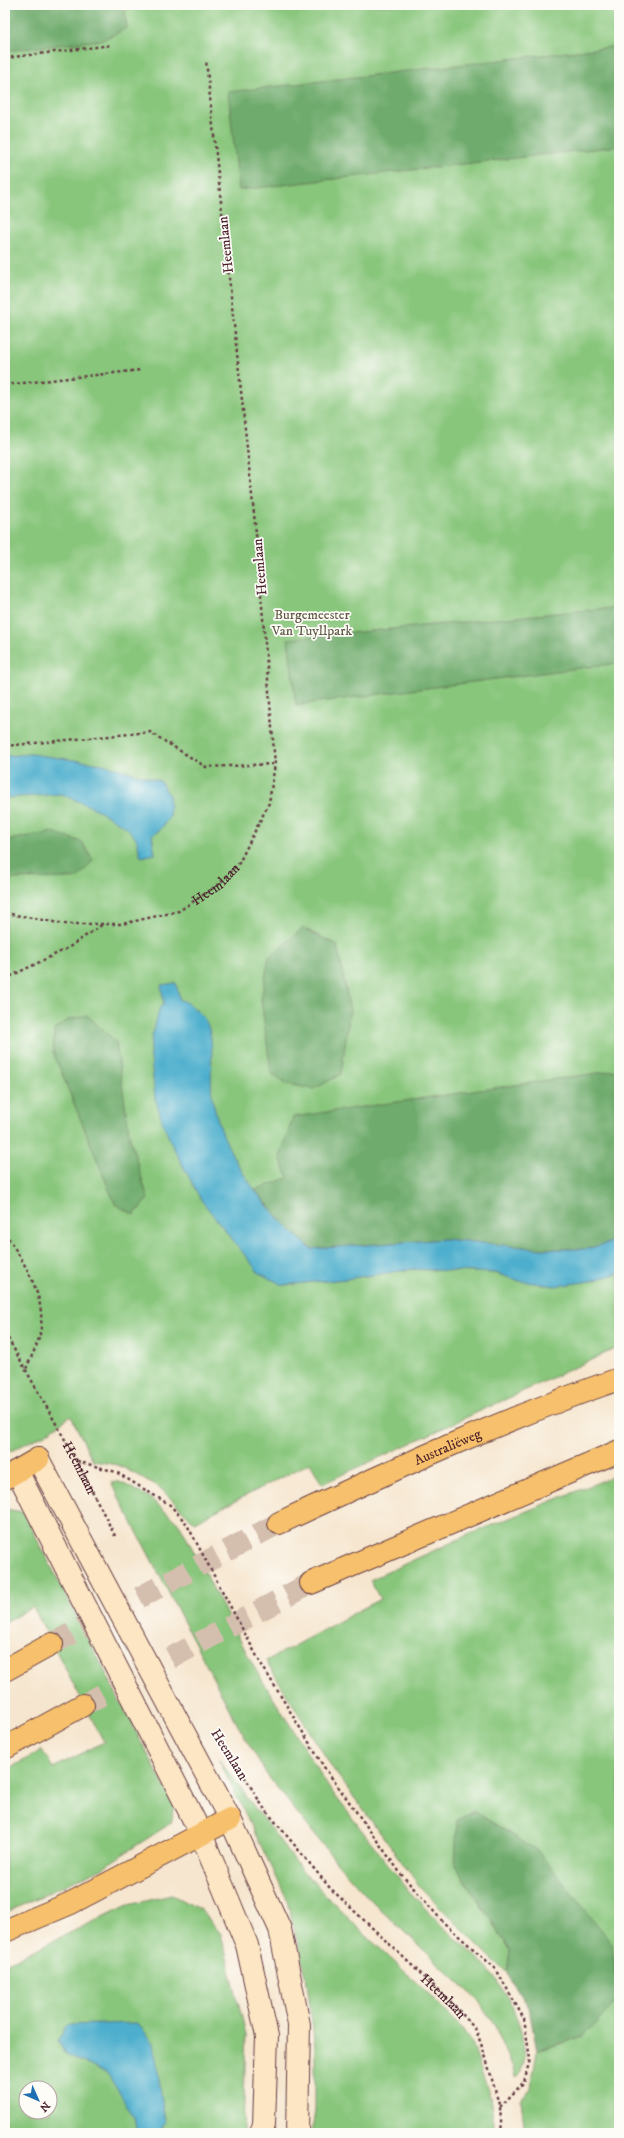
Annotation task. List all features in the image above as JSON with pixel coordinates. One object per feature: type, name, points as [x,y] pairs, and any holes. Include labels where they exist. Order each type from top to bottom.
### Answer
[{"type":"main road","name":"Australiëweg","points":[[279,1523],[385,1473],[579,1393],[619,1379]]},
{"type":"main road","points":[[311,1583],[619,1451]]},
{"type":"main road","points":[[11,1475],[38,1459]]},
{"type":"main road","points":[[5,1670],[52,1644]]},
{"type":"main road","points":[[5,1748],[83,1705]]},
{"type":"main road","points":[[5,1931],[71,1903],[230,1819]]},
{"type":"street","name":"Heemlaan","points":[[38,1459],[230,1819],[280,1929],[299,2026],[297,2133]]},
{"type":"street","points":[[11,1475],[201,1834],[247,1945],[267,2036],[264,2124],[261,2133]]},
{"type":"path","points":[[5,58],[112,45]]},
{"type":"path","name":"Heemlaan","points":[[5,913],[65,924],[122,924],[179,912],[218,885],[239,862],[269,803],[275,764],[256,533],[206,60]]},
{"type":"path","points":[[5,385],[141,370]]},
{"type":"path","points":[[5,746],[150,732],[206,767],[275,764]]},
{"type":"path","points":[[5,978],[68,948],[103,924]]},
{"type":"path","points":[[5,1233],[27,1267],[41,1305],[39,1338],[25,1370]]},
{"type":"path","name":"Heemlaan","points":[[5,1333],[77,1461],[116,1538]]},
{"type":"path","points":[[77,1461],[116,1472],[170,1505],[186,1524],[260,1662],[324,1767],[401,1874],[444,1922],[496,1969],[524,2019],[530,2059],[524,2082],[500,2108]]},
{"type":"path","name":"Heemlaan","points":[[234,1761],[263,1807],[330,1888],[456,2007],[476,2030],[486,2058],[500,2108],[502,2133]]},
{"type":"green space","name":"Burgemeester Van Tuyllpark","points":[[5,5],[619,5],[619,1240],[270,1278],[283,1285],[345,1279],[413,1269],[495,1273],[520,1281],[591,1281],[619,1273],[619,1347],[322,1484],[310,1463],[194,1522],[158,1486],[118,1465],[93,1461],[71,1416],[45,1434],[5,1454]]},
{"type":"green space","points":[[5,5],[124,5],[127,28],[102,40],[5,51]]},
{"type":"green space","points":[[619,46],[619,146],[239,190],[228,92]]},
{"type":"green space","points":[[619,607],[619,663],[296,705],[288,639]]},
{"type":"green space","points":[[53,832],[82,842],[93,860],[78,878],[9,879],[5,873],[5,838],[8,840]]},
{"type":"green space","points":[[303,928],[337,945],[350,1010],[341,1074],[314,1089],[287,1084],[271,1073],[261,999],[269,957]]},
{"type":"green space","points":[[87,1015],[116,1042],[130,1138],[148,1199],[134,1215],[115,1204],[53,1052],[54,1030],[68,1020]]},
{"type":"green space","points":[[619,1070],[619,1240],[586,1249],[542,1249],[445,1239],[312,1249],[288,1228],[255,1190],[288,1178],[280,1157],[293,1117]]},
{"type":"green space","points":[[619,1474],[619,2133],[525,2133],[521,2100],[531,2088],[537,2051],[583,2036],[455,1865],[510,1950],[507,1974],[421,1888],[333,1769],[266,1661],[380,1599],[370,1580],[470,1534]]},
{"type":"green space","points":[[111,1482],[120,1482],[149,1497],[180,1525],[254,1667],[329,1788],[409,1891],[440,1924],[477,1957],[498,1981],[512,2006],[521,2030],[525,2057],[520,2075],[515,2078],[513,2068],[494,2024],[478,2000],[373,1903],[338,1864],[267,1775],[236,1722]]},
{"type":"green space","points":[[5,1509],[23,1512],[175,1807],[171,1823],[102,1868],[5,1913],[5,1771],[42,1750],[53,1768],[104,1742],[33,1607],[5,1622]]},
{"type":"green space","points":[[219,1760],[301,1869],[358,1928],[433,1998],[461,2027],[472,2043],[490,2097],[495,2133],[312,2133],[315,2109],[315,2048],[306,1975],[286,1897]]},
{"type":"green space","points":[[474,1811],[538,1851],[612,1943],[618,2000],[583,2036],[537,2051],[529,2007],[507,1974],[510,1950],[455,1865],[457,1820]]},
{"type":"green space","points":[[172,1895],[201,1910],[221,1934],[246,2034],[243,2133],[5,2133],[5,1964],[128,1905]]},
{"type":"water","points":[[31,754],[103,764],[160,781],[169,795],[170,816],[160,830],[152,835],[155,854],[141,857],[136,838],[126,827],[94,808],[61,794],[5,798],[5,756]]},
{"type":"water","points":[[176,983],[180,1000],[186,1002],[207,1023],[212,1052],[211,1083],[213,1102],[219,1124],[238,1165],[263,1201],[311,1249],[445,1239],[542,1249],[586,1249],[619,1240],[619,1273],[591,1281],[556,1286],[520,1281],[495,1273],[413,1269],[345,1279],[283,1285],[259,1273],[201,1200],[172,1145],[162,1121],[155,1097],[150,1050],[160,1007],[164,1004],[161,985]]},
{"type":"water","points":[[137,2023],[154,2043],[165,2121],[160,2133],[137,2133],[134,2117],[107,2073],[65,2054],[58,2040],[67,2025]]},
{"type":"tunnel","points":[[52,1644],[279,1523]]},
{"type":"tunnel","points":[[83,1705],[311,1583]]}]
